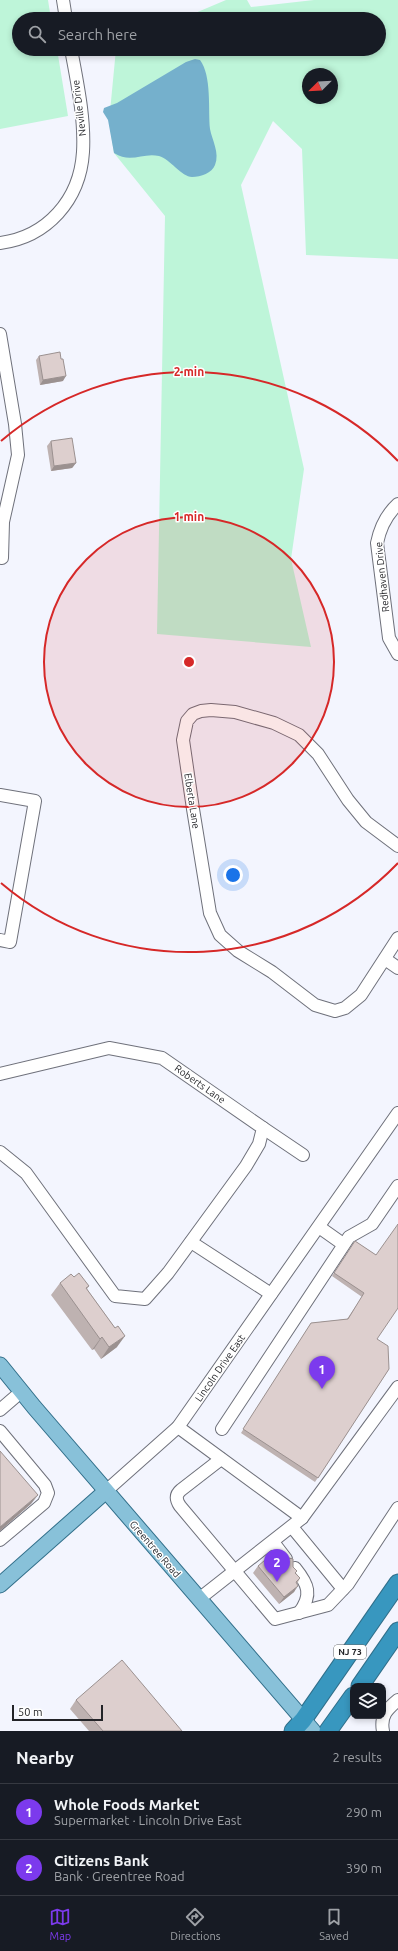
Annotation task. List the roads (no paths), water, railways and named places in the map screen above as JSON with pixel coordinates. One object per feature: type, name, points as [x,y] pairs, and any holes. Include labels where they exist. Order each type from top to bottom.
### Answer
[{"type":"highway","name":"NJ 73","points":[[303,1727],[398,1583]]},
{"type":"highway","name":"NJ 73","points":[[362,1683],[398,1631]]},
{"type":"highway","points":[[370,1672],[385,1665],[398,1651]]},
{"type":"highway","points":[[328,1731],[350,1700]]},
{"type":"main road","name":"Greentree Road","points":[[0,1365],[199,1599],[303,1727]]},
{"type":"main road","name":"Lincoln Drive East","points":[[0,1584],[106,1491]]},
{"type":"street","points":[[63,0],[65,12]]},
{"type":"street","name":"Neville Drive","points":[[0,243],[25,237],[52,221],[62,210],[77,183],[83,152],[82,119],[72,56]]},
{"type":"street","points":[[0,334],[15,424],[18,455],[4,522],[2,558]]},
{"type":"street","name":"Redhaven Drive","points":[[398,504],[387,517],[379,534],[377,543],[389,638],[398,654]]},
{"type":"street","name":"Elberta Lane","points":[[398,846],[366,822],[352,806],[318,754],[299,735],[261,718],[229,712],[201,711],[193,714],[187,721],[183,740],[193,809],[210,913],[220,935],[238,951],[272,972],[315,1005],[335,1011],[345,1008],[353,1003],[385,959],[398,938]]},
{"type":"street","points":[[0,794],[35,801],[10,942],[0,940]]},
{"type":"street","points":[[385,959],[398,968]]},
{"type":"street","name":"Roberts Lane","points":[[0,1074],[109,1048],[162,1058],[303,1155]]},
{"type":"street","name":"Lincoln Drive East","points":[[106,1491],[178,1427],[398,1114]]},
{"type":"street","points":[[0,1152],[26,1173],[116,1296],[145,1300],[191,1242],[246,1166],[259,1144],[263,1128]]},
{"type":"street","points":[[222,1429],[343,1244],[349,1237],[372,1224],[398,1186]]},
{"type":"street","points":[[319,1227],[343,1244]]},
{"type":"street","points":[[191,1242],[271,1294]]},
{"type":"street","points":[[199,1599],[302,1518],[398,1387]]},
{"type":"street","points":[[0,1410],[22,1391]]},
{"type":"street","points":[[178,1427],[302,1518]]},
{"type":"street","points":[[0,1432],[46,1485],[48,1493],[46,1500],[0,1540]]},
{"type":"street","points":[[221,1460],[181,1490],[177,1498],[180,1506],[275,1619],[328,1605],[343,1589],[398,1508]]},
{"type":"street","points":[[292,1527],[343,1589]]},
{"type":"street","points":[[272,1542],[286,1558]]},
{"type":"street","points":[[295,1568],[305,1581],[308,1589],[307,1598],[299,1613]]},
{"type":"street","points":[[383,1731],[382,1724],[385,1712],[398,1700]]},
{"type":"water","points":[[195,59],[200,60],[204,67],[208,84],[210,129],[217,156],[214,168],[206,174],[192,177],[184,174],[159,156],[148,155],[126,158],[114,153],[108,120],[103,112],[104,108],[117,103],[186,62]]},
{"type":"place","name":"Whole Foods Market","points":[[322,1389]]},
{"type":"place","name":"Citizens Bank","points":[[277,1582]]}]
